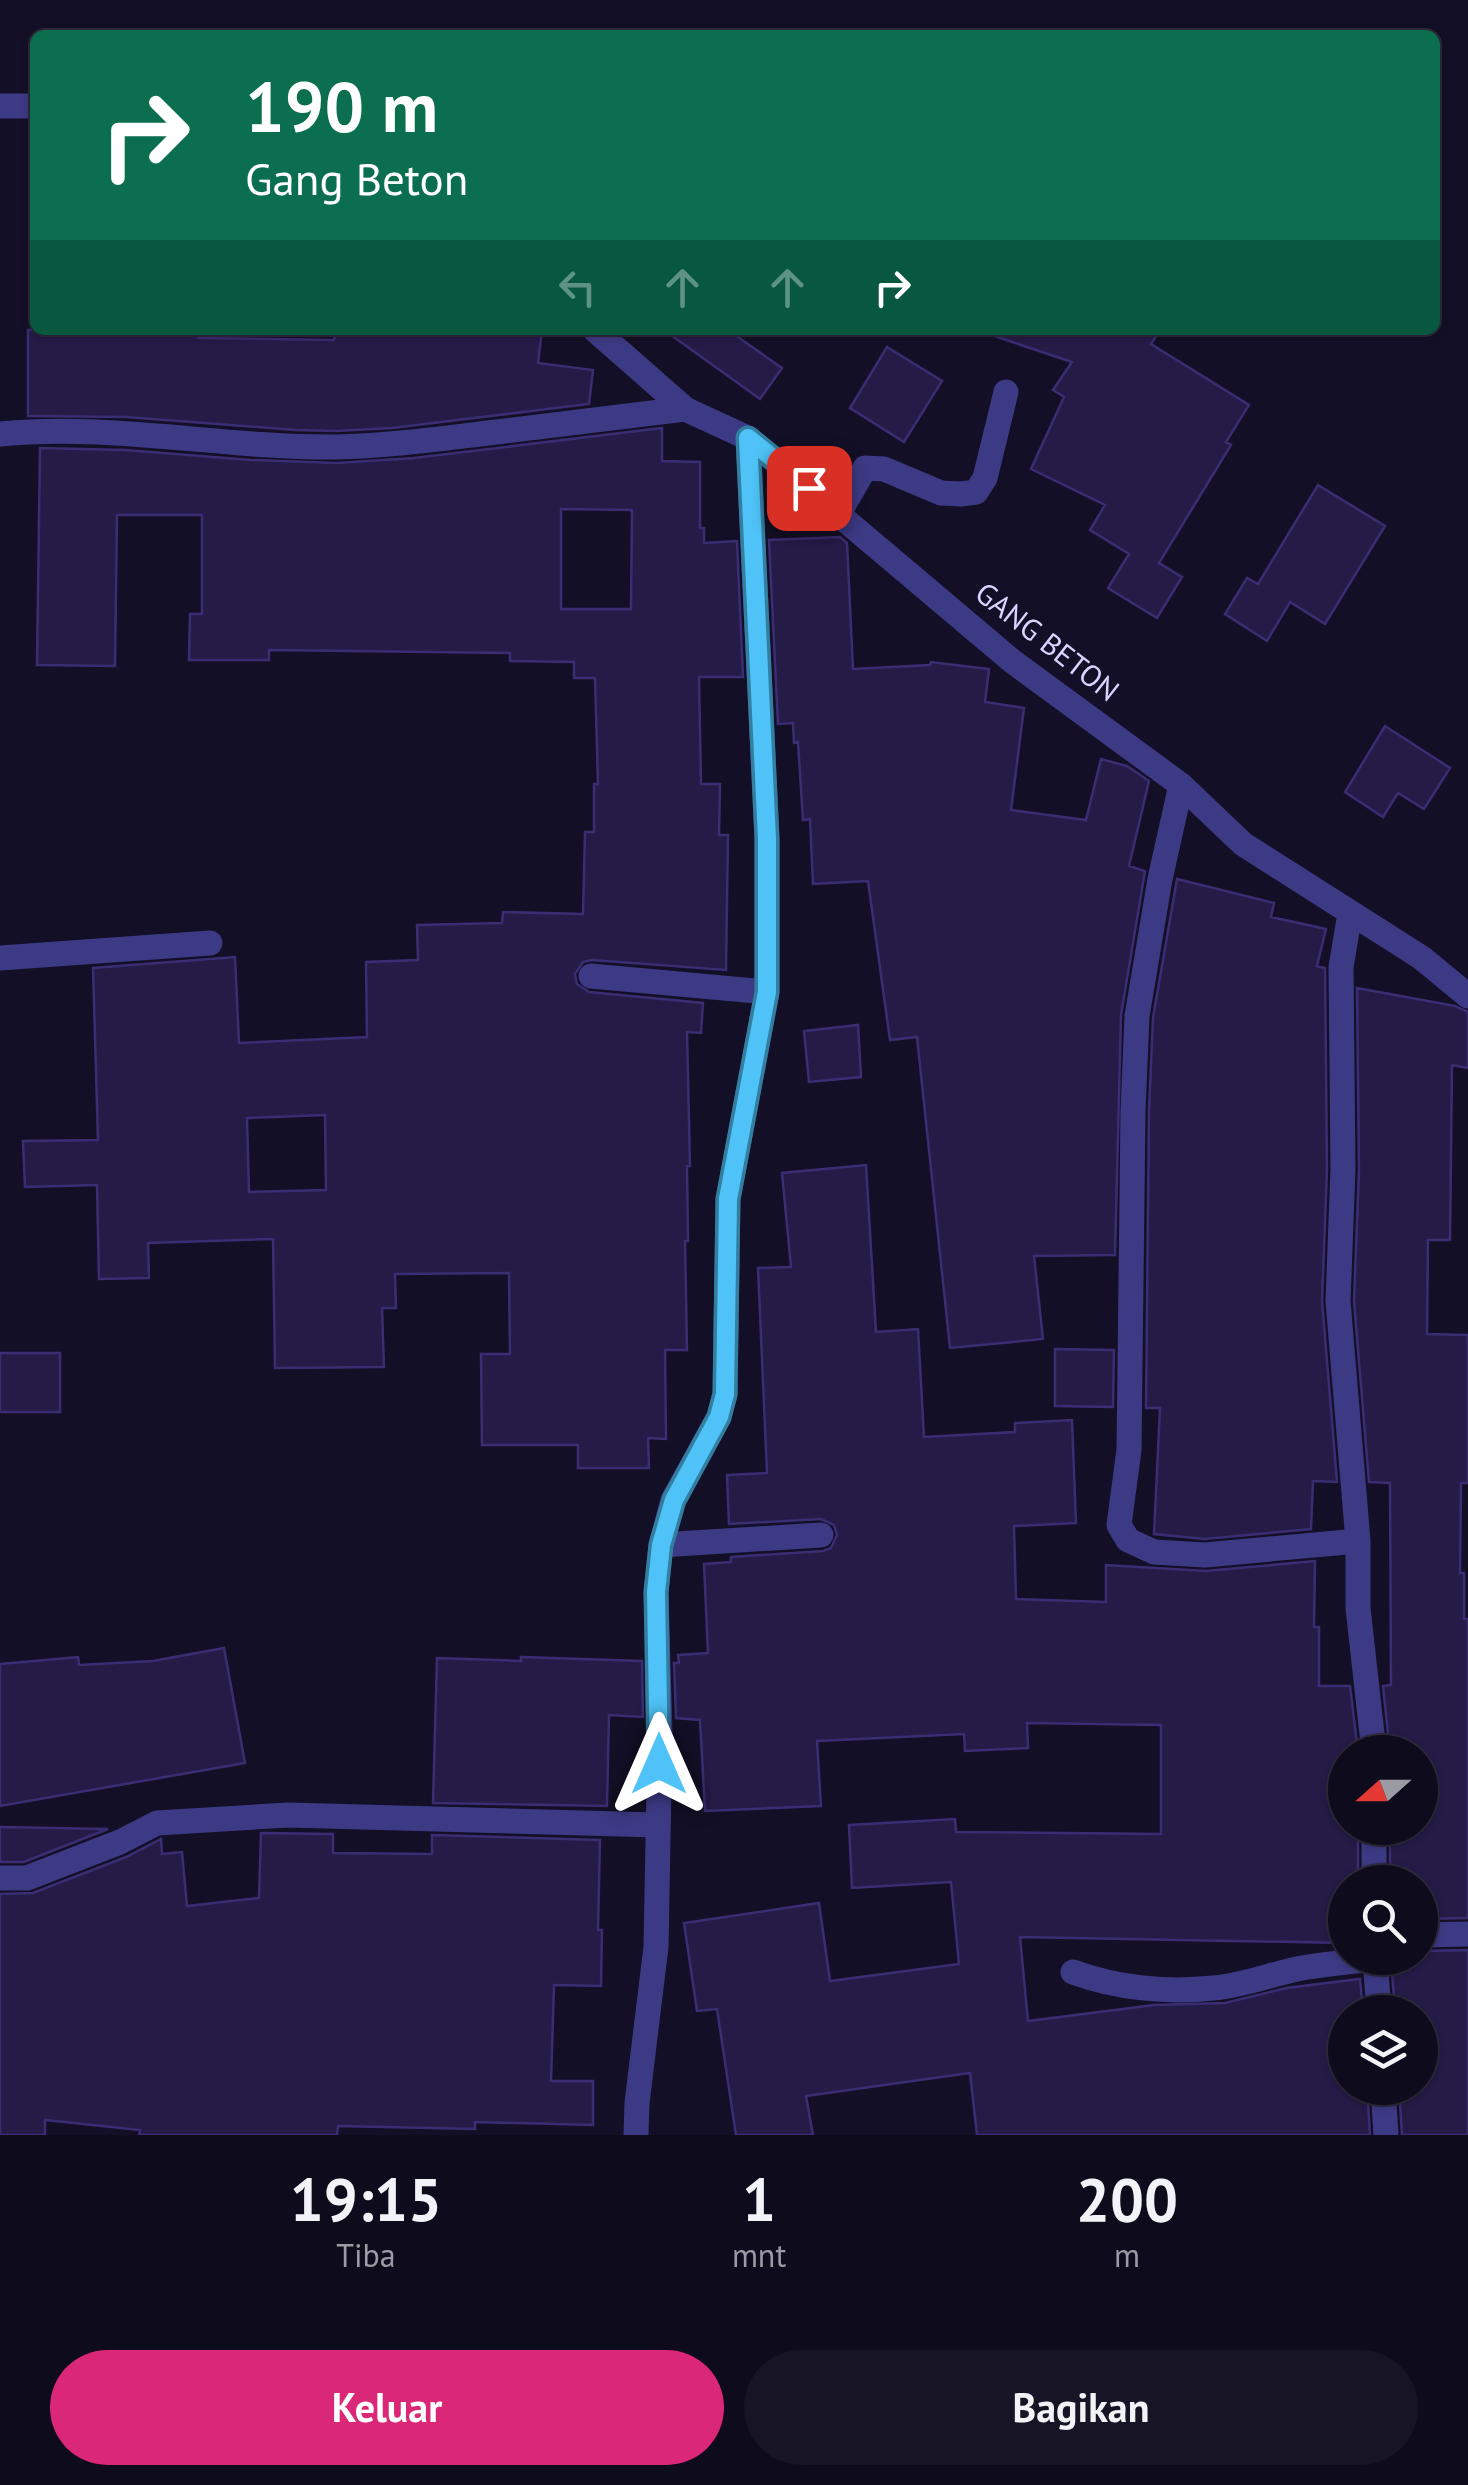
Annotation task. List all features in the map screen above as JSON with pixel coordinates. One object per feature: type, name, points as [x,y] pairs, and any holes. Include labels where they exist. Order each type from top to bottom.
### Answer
[{"type":"street","points":[[0,106],[30,106]]},
{"type":"street","name":"GANG BETON","points":[[601,335],[685,409],[748,438],[844,504],[1012,660],[1181,785],[1243,844],[1422,958],[1468,996]]},
{"type":"street","points":[[844,504],[865,468],[884,469],[940,493],[976,492],[986,478],[1006,392]]},
{"type":"street","points":[[0,434],[31,431],[333,447],[385,445],[685,409]]},
{"type":"street","points":[[636,2135],[656,1947],[660,1734],[656,1592],[661,1545],[674,1500],[719,1417],[725,1394],[728,1199],[767,992],[767,839],[748,438]]},
{"type":"street","points":[[1181,785],[1160,879],[1137,1016],[1129,1450],[1119,1526],[1128,1540],[1154,1552],[1204,1555],[1358,1542]]},
{"type":"street","points":[[1350,913],[1342,967],[1338,1301],[1358,1542],[1358,1608],[1372,1735]]},
{"type":"street","points":[[0,958],[210,944]]},
{"type":"street","points":[[591,976],[767,992]]},
{"type":"street","points":[[661,1545],[820,1535]]},
{"type":"street","points":[[0,1878],[27,1878],[156,1824],[288,1815],[658,1825]]},
{"type":"street","points":[[1438,1935],[1468,1934]]},
{"type":"street","points":[[1074,1972],[1096,1980],[1171,1990],[1216,1988],[1328,1964]]},
{"type":"street","points":[[1384,2105],[1386,2135]]},
{"type":"building","points":[[28,330],[30,335],[334,340],[335,335],[541,335],[538,363],[593,370],[589,404],[392,428],[295,430],[126,417],[28,416]]},
{"type":"building","points":[[671,335],[735,335],[782,368],[760,399]]},
{"type":"building","points":[[1157,335],[1151,344],[1249,405],[1226,442],[1231,445],[1159,563],[1182,577],[1157,618],[1108,588],[1129,554],[1090,530],[1105,505],[1031,469],[1064,397],[1053,390],[1072,362],[997,337]]},
{"type":"building","points":[[887,347],[942,381],[904,442],[850,408]]},
{"type":"building","points":[[662,428],[662,461],[700,462],[700,528],[704,528],[704,543],[737,541],[743,677],[699,677],[701,784],[720,784],[719,835],[728,835],[726,970],[592,960],[583,962],[575,974],[577,984],[589,992],[703,1003],[701,1033],[687,1032],[687,1350],[665,1350],[666,1439],[648,1438],[649,1468],[578,1468],[578,1445],[482,1445],[481,1354],[510,1354],[509,1273],[395,1274],[396,1308],[382,1308],[384,1367],[275,1368],[273,1239],[148,1243],[149,1278],[99,1279],[97,1185],[25,1187],[23,1141],[98,1140],[93,968],[235,957],[239,1043],[367,1037],[366,962],[418,960],[417,925],[502,923],[503,912],[583,914],[585,832],[594,832],[594,784],[598,784],[595,678],[574,678],[574,662],[510,661],[510,653],[269,650],[269,660],[189,660],[190,614],[202,614],[202,515],[117,515],[115,666],[37,665],[40,448],[337,463],[414,458]],"holes":[[[561,509],[632,510],[631,609],[561,609]],[[325,1115],[326,1190],[249,1192],[247,1118]]]},
{"type":"building","points":[[1318,485],[1385,526],[1325,624],[1290,602],[1267,641],[1225,614],[1247,578],[1258,584]]},
{"type":"building","points":[[840,537],[847,543],[853,669],[931,662],[989,669],[985,702],[1024,708],[1011,810],[1086,820],[1101,759],[1127,766],[1149,781],[1129,866],[1145,871],[1121,1015],[1115,1255],[1034,1256],[1043,1339],[950,1348],[917,1037],[890,1040],[868,881],[813,884],[810,819],[803,820],[798,742],[794,743],[793,723],[778,724],[769,540]]},
{"type":"building","points":[[1385,726],[1450,768],[1424,809],[1398,793],[1383,817],[1345,792]]},
{"type":"building","points":[[1177,879],[1274,903],[1271,917],[1326,929],[1317,966],[1325,968],[1327,1169],[1322,1301],[1337,1482],[1313,1481],[1311,1529],[1205,1539],[1154,1534],[1160,1408],[1146,1408],[1149,1111],[1153,1018]]},
{"type":"building","points":[[1357,988],[1455,1006],[1468,1012],[1468,1068],[1452,1065],[1450,1240],[1428,1240],[1427,1334],[1468,1335],[1468,1483],[1461,1483],[1460,1573],[1464,1573],[1464,1619],[1468,1619],[1468,1918],[1438,1919],[1438,1865],[1390,1865],[1390,1845],[1438,1845],[1438,1735],[1388,1735],[1383,1686],[1391,1685],[1390,1483],[1369,1482],[1354,1301],[1359,1170]]},
{"type":"building","points":[[858,1025],[861,1077],[809,1082],[804,1031]]},
{"type":"building","points":[[866,1165],[876,1332],[918,1329],[924,1437],[1015,1432],[1015,1423],[1072,1420],[1076,1523],[1014,1526],[1016,1599],[1106,1602],[1106,1565],[1206,1571],[1315,1561],[1314,1627],[1319,1627],[1319,1686],[1350,1686],[1356,1735],[1328,1735],[1328,1845],[1358,1845],[1358,1865],[1328,1865],[1328,1943],[1020,1937],[1028,2021],[1154,2005],[1225,2003],[1286,1988],[1360,1979],[1361,1995],[1328,1995],[1328,2105],[1368,2105],[1370,2135],[977,2135],[970,2073],[806,2096],[813,2135],[736,2135],[717,2009],[697,2011],[684,1923],[819,1903],[830,1981],[959,1964],[951,1882],[852,1888],[849,1825],[955,1819],[956,1832],[1161,1834],[1161,1725],[1027,1723],[1028,1748],[965,1751],[964,1734],[817,1741],[821,1806],[705,1811],[700,1720],[676,1718],[674,1663],[679,1663],[678,1655],[708,1653],[704,1564],[731,1562],[731,1557],[823,1551],[831,1548],[837,1535],[834,1525],[821,1519],[729,1524],[727,1475],[767,1473],[758,1268],[791,1267],[782,1173]]},
{"type":"building","points":[[1055,1349],[1114,1350],[1113,1407],[1055,1406]]},
{"type":"building","points":[[0,1353],[60,1353],[60,1412],[0,1412]]},
{"type":"building","points":[[224,1648],[245,1763],[0,1806],[0,1664],[78,1657],[79,1665],[153,1661]]},
{"type":"building","points":[[521,1657],[642,1661],[643,1717],[609,1715],[607,1806],[433,1803],[437,1658],[521,1661]]},
{"type":"building","points":[[0,1827],[108,1829],[24,1862],[0,1862]]},
{"type":"building","points":[[261,1833],[333,1834],[333,1853],[432,1854],[432,1835],[600,1840],[601,1986],[554,1985],[551,2081],[593,2081],[593,2125],[475,2122],[475,2129],[338,2126],[337,2135],[139,2135],[140,2130],[45,2120],[45,2135],[0,2135],[0,1894],[33,1893],[161,1839],[162,1854],[182,1852],[187,1906],[259,1898]]},
{"type":"building","points":[[1468,1950],[1468,2135],[1402,2135],[1400,2105],[1438,2105],[1438,1995],[1394,1995],[1392,1975],[1438,1975],[1438,1951]]},
{"type":"route","points":[[659,1764],[656,1592],[661,1545],[674,1500],[719,1417],[725,1394],[728,1199],[767,992],[767,839],[748,438],[809,488]]}]
